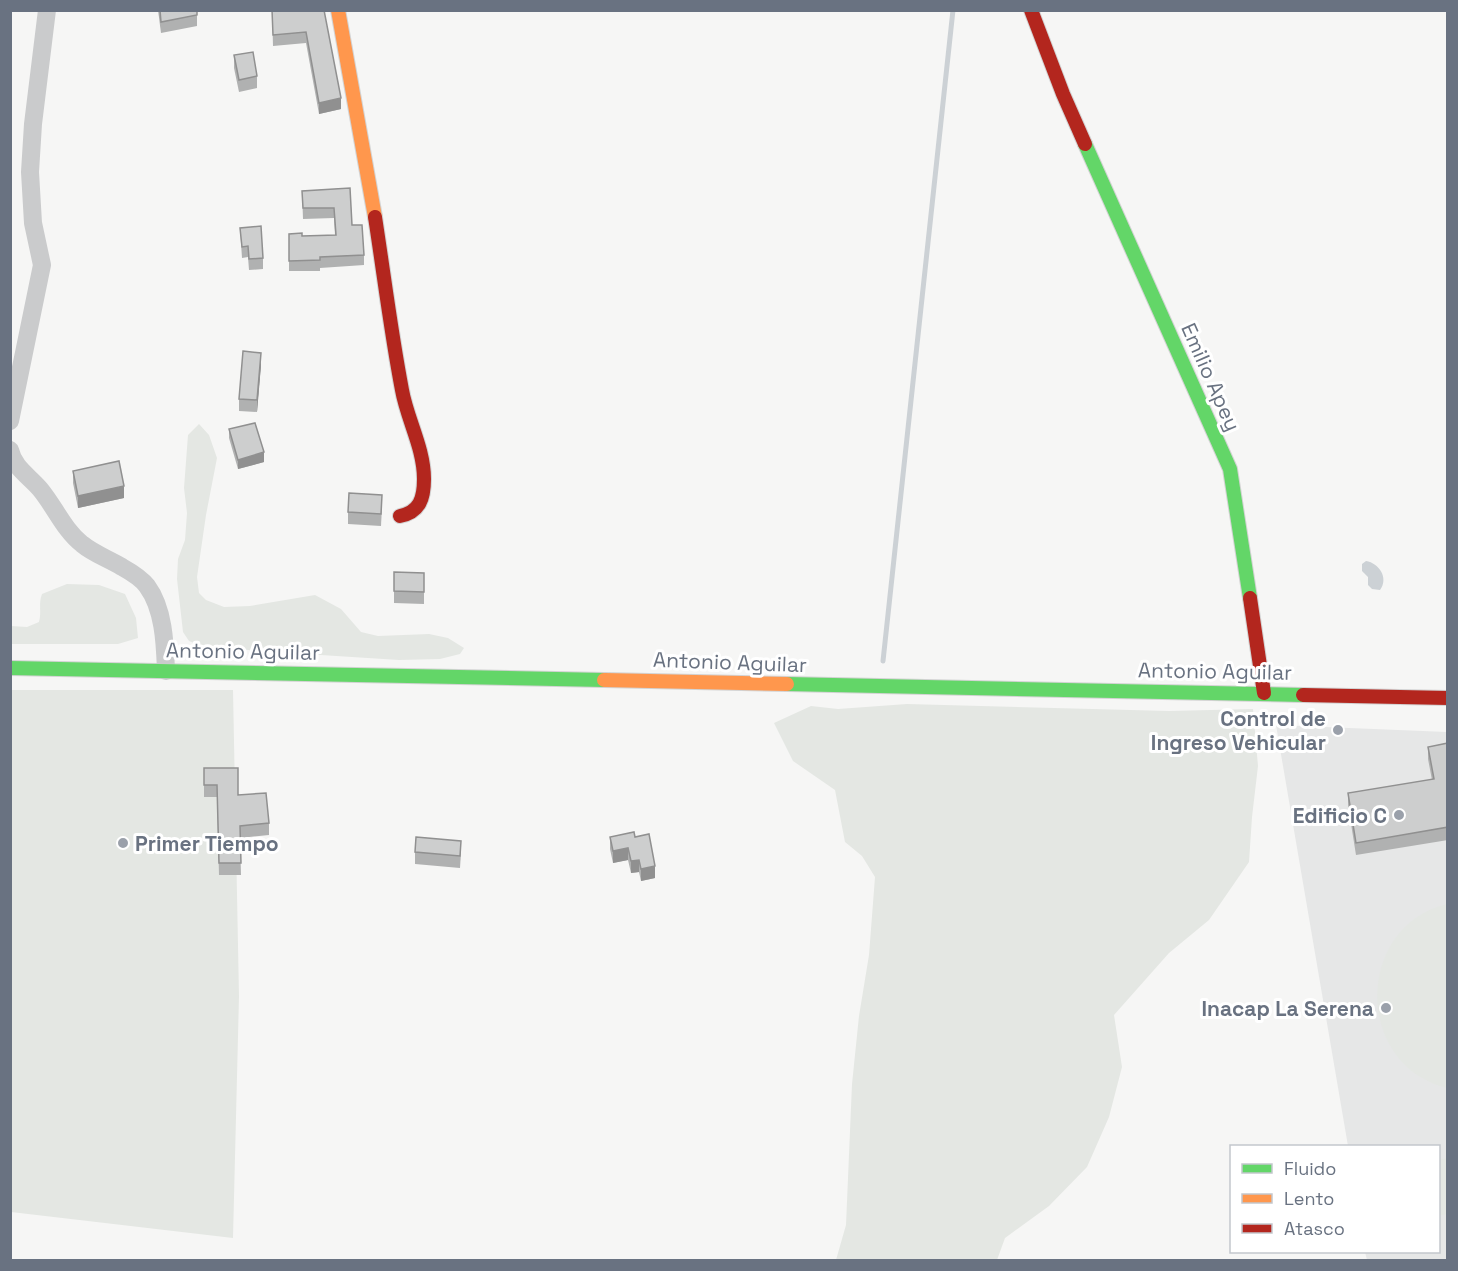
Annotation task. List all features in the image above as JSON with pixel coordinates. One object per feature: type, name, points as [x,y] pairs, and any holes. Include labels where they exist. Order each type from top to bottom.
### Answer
[{"type":"street","points":[[10,422],[42,264],[33,223],[30,172],[33,124],[47,10]]},
{"type":"street","points":[[338,10],[369,176],[402,392],[417,440],[424,479],[419,507],[411,514],[400,516]]},
{"type":"street","name":"Emilio Apey","points":[[1031,10],[1063,94],[1230,469],[1264,693]]},
{"type":"street","points":[[10,450],[20,470],[51,502],[59,518],[81,543],[119,565],[147,585],[156,600],[165,648],[166,671]]},
{"type":"street","name":"Antonio Aguilar","points":[[10,668],[1448,698]]},
{"type":"shaded area","points":[[199,424],[209,435],[217,458],[197,577],[199,593],[206,600],[224,607],[250,606],[315,595],[341,609],[361,632],[378,636],[429,634],[448,638],[464,648],[460,654],[440,659],[399,660],[258,651],[199,645],[189,641],[183,632],[177,579],[178,559],[185,540],[187,513],[184,488],[188,435]]},
{"type":"shaded area","points":[[1366,561],[1379,568],[1383,576],[1383,585],[1380,590],[1372,589],[1368,585],[1368,577],[1362,571],[1362,564]]},
{"type":"shaded area","points":[[67,584],[99,585],[125,594],[136,618],[138,638],[118,644],[11,644],[11,626],[27,627],[39,622],[42,594]]},
{"type":"shaded area","name":"Primer Tiempo","points":[[11,690],[233,690],[239,996],[233,1238],[11,1212]]},
{"type":"shaded area","points":[[907,704],[1169,711],[1253,709],[1258,766],[1249,862],[1209,920],[1169,953],[1114,1015],[1122,1067],[1109,1117],[1087,1167],[1049,1206],[1005,1238],[997,1260],[836,1260],[846,1225],[852,1084],[859,1016],[869,955],[875,877],[862,856],[845,842],[835,790],[793,761],[774,723],[811,706],[838,709]]},
{"type":"shaded area","name":"Inacap La Serena","points":[[1276,725],[1447,732],[1447,1260],[1367,1260],[1365,1253],[1440,1253],[1440,1145],[1348,1145]]},
{"type":"shaded area","points":[[1448,904],[1447,1088],[1416,1074],[1395,1053],[1382,1026],[1377,996],[1382,966],[1395,939],[1416,918]]},
{"type":"shaded area","points":[[1447,1158],[1447,1214],[1440,1216],[1440,1160]]},
{"type":"building","points":[[160,10],[197,10],[197,15],[161,22]]},
{"type":"building","points":[[272,10],[324,10],[341,98],[319,103],[306,32],[273,35]]},
{"type":"building","points":[[253,52],[257,76],[239,80],[234,55]]},
{"type":"building","points":[[350,188],[352,225],[362,225],[364,255],[289,261],[289,234],[336,235],[334,208],[303,208],[302,191]]},
{"type":"building","points":[[261,226],[263,258],[249,259],[248,246],[242,247],[240,228]]},
{"type":"building","points":[[243,351],[261,353],[257,400],[239,399]]},
{"type":"building","points":[[255,423],[264,452],[238,460],[229,429]]},
{"type":"building","points":[[119,461],[124,486],[78,496],[73,471]]},
{"type":"building","points":[[349,493],[382,495],[381,514],[348,512]]},
{"type":"building","points":[[394,572],[424,573],[424,592],[394,591]]},
{"type":"building","name":"Edificio C","points":[[1448,743],[1448,827],[1356,843],[1348,793],[1434,779],[1428,747]]},
{"type":"building","points":[[204,768],[238,768],[238,795],[266,793],[269,823],[240,826],[241,863],[219,863],[217,785],[204,785]]},
{"type":"building","points":[[634,832],[635,837],[649,834],[655,866],[641,869],[639,860],[631,861],[628,848],[613,851],[610,837]]},
{"type":"building","points":[[416,837],[461,841],[460,856],[415,852]]},
{"type":"waterway","points":[[883,661],[953,10]]},
{"type":"traffic: fast","points":[[1085,144],[1230,469],[1250,598]]},
{"type":"traffic: fast","points":[[10,668],[604,680]]},
{"type":"traffic: fast","points":[[787,684],[1303,695]]},
{"type":"traffic: slow","points":[[338,10],[375,217]]},
{"type":"traffic: slow","points":[[604,680],[787,684]]},
{"type":"traffic: jam","points":[[1031,10],[1085,144]]},
{"type":"traffic: jam","points":[[375,217],[402,390],[423,467],[424,486],[420,503],[412,511],[400,516]]},
{"type":"traffic: jam","points":[[1250,598],[1264,693]]},
{"type":"traffic: jam","points":[[1303,695],[1448,698]]},
{"type":"place","name":"Control de Ingreso Vehicular","points":[[1338,730]]},
{"type":"place","name":"Edificio C","points":[[1399,815]]},
{"type":"place","name":"Primer Tiempo","points":[[123,843]]},
{"type":"place","name":"Inacap La Serena","points":[[1386,1008]]}]
